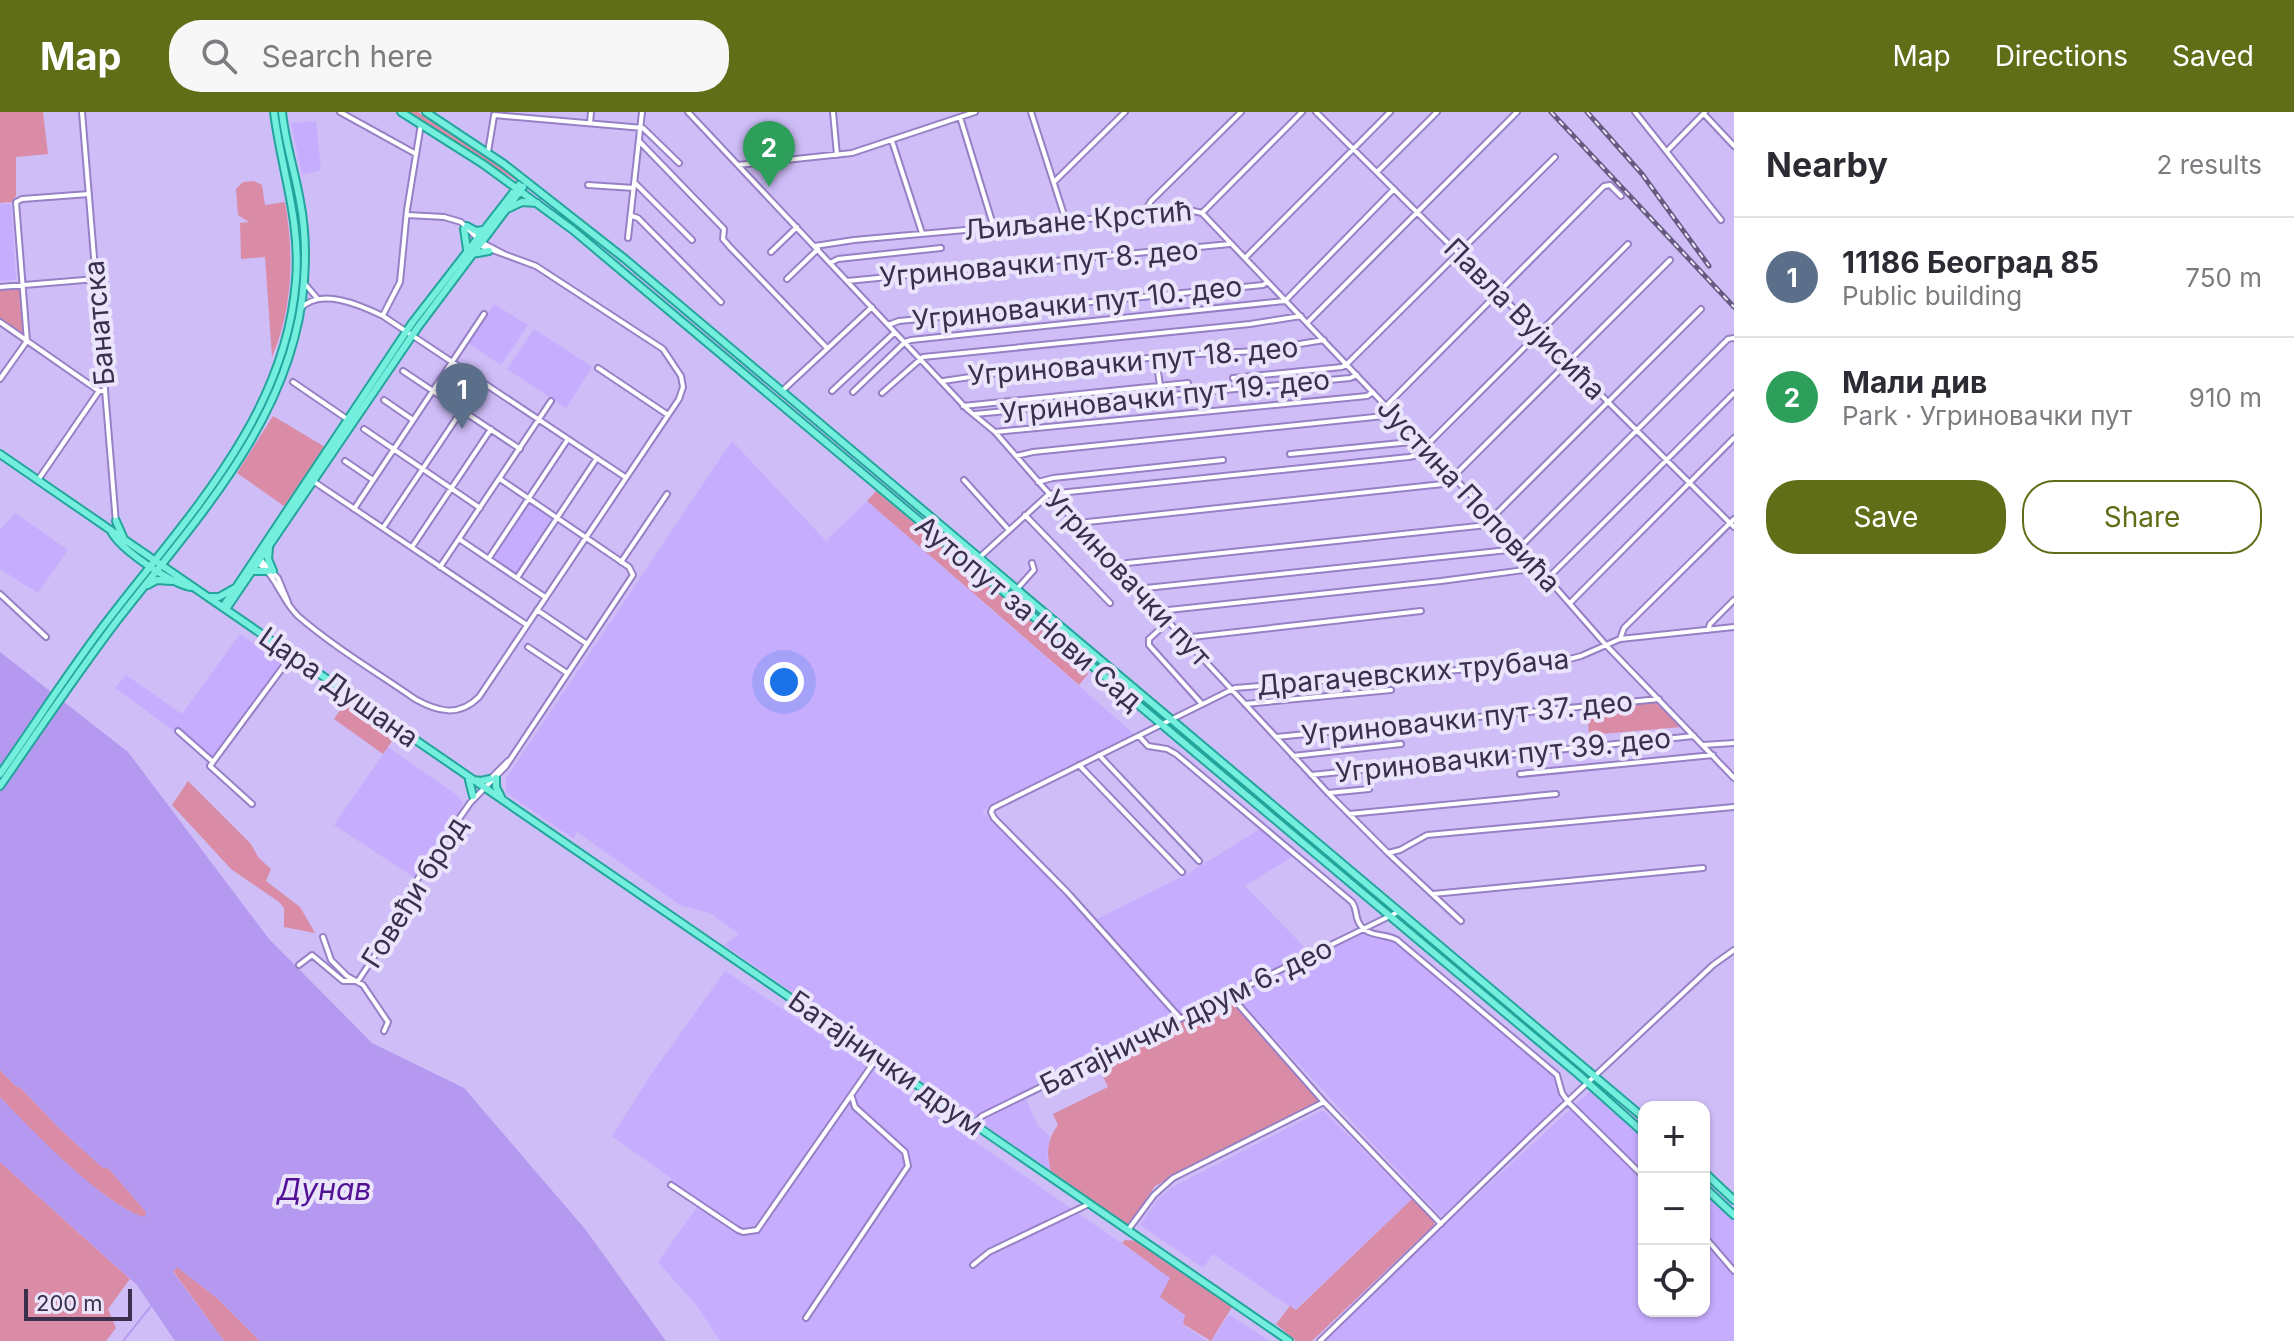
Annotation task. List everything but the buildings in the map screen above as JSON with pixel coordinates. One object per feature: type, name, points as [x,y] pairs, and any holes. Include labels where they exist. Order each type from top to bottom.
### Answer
[{"type":"main road","points":[[225,472],[266,396],[283,353],[292,316],[297,277],[296,226],[274,112]]},
{"type":"main road","points":[[0,786],[76,670],[142,590],[271,404],[290,353],[304,282],[301,204],[282,112]]},
{"type":"main road","name":"Аутопут за Нови Сад","points":[[401,112],[539,203],[1162,724],[1638,1128]]},
{"type":"main road","name":"Аутопут за Нови Сад","points":[[426,112],[488,152],[608,245],[1638,1113]]},
{"type":"main road","points":[[496,173],[507,188],[503,208]]},
{"type":"main road","points":[[224,608],[238,583],[269,545],[347,419],[525,180]]},
{"type":"main road","points":[[503,208],[522,202],[539,203]]},
{"type":"main road","points":[[470,252],[466,228],[485,231]]},
{"type":"main road","points":[[470,252],[490,249],[485,231]]},
{"type":"main road","points":[[224,608],[236,596],[256,560],[410,332]]},
{"type":"main road","name":"Цара Душана","points":[[0,454],[112,533],[131,551],[241,619],[483,788]]},
{"type":"main road","points":[[116,521],[126,539]]},
{"type":"main road","name":"Цара Душана","points":[[112,533],[126,539],[157,566]]},
{"type":"main road","points":[[252,571],[270,571],[269,545]]},
{"type":"main road","points":[[140,550],[154,552],[172,547]]},
{"type":"main road","points":[[142,590],[157,580],[176,579],[171,564],[172,547]]},
{"type":"main road","points":[[0,774],[135,585],[143,568],[131,551]]},
{"type":"main road","points":[[135,585],[157,566]]},
{"type":"main road","points":[[208,597],[222,596],[238,583]]},
{"type":"main road","points":[[236,596],[235,606],[241,619]]},
{"type":"main road","points":[[472,799],[467,777],[481,781],[493,778],[504,801]]},
{"type":"main road","name":"Батајнички друм","points":[[483,788],[974,1124],[1089,1204],[1125,1234],[1138,1238],[1289,1341]]},
{"type":"main road","points":[[1705,1173],[1734,1200]]},
{"type":"main road","points":[[1710,1193],[1734,1215]]},
{"type":"street","name":"Банатска","points":[[82,112],[102,391],[116,521],[112,533]]},
{"type":"street","points":[[340,112],[416,154]]},
{"type":"street","points":[[528,119],[529,112]]},
{"type":"street","points":[[550,112],[550,121]]},
{"type":"street","points":[[574,123],[575,112]]},
{"type":"street","points":[[590,123],[591,112]]},
{"type":"street","points":[[628,238],[642,112]]},
{"type":"street","name":"Угриновачки пут","points":[[688,112],[943,381],[963,406],[995,432],[1328,793],[1461,921]]},
{"type":"street","points":[[833,112],[837,155]]},
{"type":"street","points":[[738,165],[855,152],[975,112]]},
{"type":"street","points":[[1031,112],[1066,221]]},
{"type":"street","points":[[1054,182],[1125,112]]},
{"type":"street","points":[[1143,214],[1147,205],[1241,112]]},
{"type":"street","name":"Љиљане Крстић","points":[[817,248],[836,241],[922,233],[1189,210],[1202,213],[1302,112]]},
{"type":"street","name":"Павла Вујисића","points":[[1316,112],[1733,523]]},
{"type":"street","points":[[1245,258],[1390,112]]},
{"type":"street","points":[[1377,172],[1437,112]]},
{"type":"street","points":[[1307,323],[1517,112]]},
{"type":"street","points":[[1635,112],[1721,220]]},
{"type":"street","points":[[1668,150],[1704,112],[1734,146]]},
{"type":"street","points":[[488,152],[495,113],[528,119],[641,127],[679,163]]},
{"type":"street","points":[[960,117],[994,228]]},
{"type":"street","points":[[383,316],[399,286],[421,124]]},
{"type":"street","points":[[891,139],[922,233]]},
{"type":"street","points":[[639,141],[724,229],[723,239],[729,246],[827,348]]},
{"type":"street","points":[[1233,378],[1347,364],[1555,157]]},
{"type":"street","points":[[588,185],[635,186],[692,240]]},
{"type":"street","points":[[1386,406],[1606,185],[1621,196]]},
{"type":"street","points":[[853,392],[905,342],[1285,301],[1394,189]]},
{"type":"street","points":[[0,379],[27,341],[16,202],[89,194]]},
{"type":"street","name":"Јустина Поповића","points":[[1202,213],[1521,548],[1605,644],[1733,776]]},
{"type":"street","points":[[256,560],[270,571],[300,617],[422,703],[444,711],[459,710],[477,699],[679,399],[683,384],[665,351],[540,268],[478,242],[459,221],[407,215]]},
{"type":"street","points":[[632,216],[638,218],[721,302]]},
{"type":"street","points":[[771,252],[797,227]]},
{"type":"street","name":"Угриновачки пут 8. део","points":[[847,281],[1231,243]]},
{"type":"street","points":[[1425,447],[1628,244]]},
{"type":"street","points":[[787,279],[817,248]]},
{"type":"street","points":[[830,263],[838,259],[941,248]]},
{"type":"street","points":[[1078,523],[1443,484],[1455,479],[1670,260]]},
{"type":"street","points":[[0,287],[96,279]]},
{"type":"street","points":[[304,282],[308,291],[317,298],[353,304],[383,316],[410,332],[625,477]]},
{"type":"street","name":"Угриновачки пут 10. део","points":[[888,325],[899,321],[1263,285],[1267,282]]},
{"type":"street","points":[[300,309],[317,298]]},
{"type":"street","points":[[782,391],[872,307]]},
{"type":"street","points":[[1492,518],[1701,309]]},
{"type":"street","points":[[354,509],[484,314]]},
{"type":"street","points":[[882,393],[921,358],[1301,316]]},
{"type":"street","points":[[0,322],[102,391],[38,480]]},
{"type":"street","points":[[832,391],[894,332]]},
{"type":"street","points":[[1140,591],[1521,548],[1733,338]]},
{"type":"street","name":"Угриновачки пут 18. део","points":[[943,381],[1156,357],[1257,351],[1324,340]]},
{"type":"street","points":[[1156,357],[1160,386]]},
{"type":"street","points":[[598,368],[668,415]]},
{"type":"street","points":[[403,371],[520,449]]},
{"type":"street","name":"Угриновачки пут 19. део","points":[[972,415],[1357,375]]},
{"type":"street","points":[[293,382],[347,419]]},
{"type":"street","points":[[963,406],[1188,383]]},
{"type":"street","points":[[995,432],[1367,396],[1373,392]]},
{"type":"street","points":[[1548,578],[1734,393]]},
{"type":"street","points":[[384,400],[413,420]]},
{"type":"street","points":[[440,567],[551,401]]},
{"type":"street","points":[[383,528],[462,410]]},
{"type":"street","points":[[1016,456],[1394,415]]},
{"type":"street","points":[[364,429],[480,508]]},
{"type":"street","points":[[412,547],[491,429]]},
{"type":"street","points":[[1570,603],[1734,438]]},
{"type":"street","points":[[489,558],[568,439]]},
{"type":"street","points":[[1290,454],[1417,439]]},
{"type":"street","points":[[979,557],[1049,494],[1409,457],[1430,452]]},
{"type":"street","points":[[517,578],[597,458]]},
{"type":"street","points":[[1038,482],[1223,460]]},
{"type":"street","points":[[345,461],[373,480]]},
{"type":"street","points":[[500,479],[621,562],[667,494]]},
{"type":"street","points":[[310,480],[527,625]]},
{"type":"street","points":[[964,480],[1009,530]]},
{"type":"street","points":[[1025,515],[1110,603]]},
{"type":"street","points":[[1620,639],[1624,628],[1733,523]]},
{"type":"street","points":[[1118,566],[1497,524]]},
{"type":"street","points":[[459,539],[545,597]]},
{"type":"street","name":"Говеђи брод","points":[[358,981],[393,928],[410,890],[472,799],[510,759],[633,575],[632,569],[621,562]]},
{"type":"street","points":[[1017,589],[1034,570],[1032,563]]},
{"type":"street","points":[[1159,611],[1539,568]]},
{"type":"street","points":[[0,594],[46,637]]},
{"type":"street","points":[[1708,630],[1710,624],[1734,600]]},
{"type":"street","points":[[537,610],[587,644]]},
{"type":"street","points":[[1183,638],[1421,611]]},
{"type":"street","points":[[1168,622],[1149,639],[1149,645],[1202,704]]},
{"type":"street","name":"Драгачевских трубача","points":[[1232,689],[1558,662],[1620,639],[1734,627]]},
{"type":"street","points":[[528,647],[567,673]]},
{"type":"street","points":[[252,804],[210,766],[292,655]]},
{"type":"street","points":[[1180,1018],[992,814],[996,806],[1232,689]]},
{"type":"street","points":[[1245,704],[1391,690]]},
{"type":"street","name":"Угриновачки пут 37. део","points":[[1276,737],[1659,699]]},
{"type":"street","points":[[178,731],[213,762]]},
{"type":"street","points":[[1139,736],[1148,746],[1176,754],[1352,902],[1359,923],[1364,928],[1374,935],[1396,939],[1557,1075],[1562,1093],[1569,1103],[1640,1173]]},
{"type":"street","name":"Угриновачки пут 39. део","points":[[1311,775],[1694,736]]},
{"type":"street","points":[[1703,745],[1734,743]]},
{"type":"street","points":[[1293,756],[1401,744]]},
{"type":"street","points":[[1099,755],[1199,861]]},
{"type":"street","points":[[1520,774],[1713,755]]},
{"type":"street","points":[[1079,765],[1182,872]]},
{"type":"street","points":[[1328,793],[1369,789]]},
{"type":"street","points":[[1349,814],[1556,794]]},
{"type":"street","points":[[1388,853],[1401,850],[1427,835],[1734,807]]},
{"type":"street","points":[[1433,894],[1703,868]]},
{"type":"street","name":"Батајнички друм 6. део","points":[[974,1124],[982,1116],[1400,910]]},
{"type":"street","name":"Говеђи брод","points":[[323,937],[331,960],[347,976],[358,981],[389,1023],[384,1031]]},
{"type":"street","points":[[1320,1341],[1533,1134],[1713,965],[1734,950]]},
{"type":"street","points":[[299,965],[312,955],[343,981],[358,981]]},
{"type":"street","points":[[1229,994],[1324,1102],[1441,1224]]},
{"type":"street","points":[[671,1185],[738,1230],[757,1230],[877,1058]]},
{"type":"street","points":[[806,1318],[908,1166],[905,1152],[855,1107],[852,1097]]},
{"type":"street","points":[[1125,1234],[1154,1195],[1173,1178],[1324,1102]]},
{"type":"street","points":[[973,1265],[989,1252],[1089,1204]]},
{"type":"street","points":[[1710,1243],[1734,1271]]},
{"type":"shaded area","points":[[0,112],[43,112],[48,154],[16,157],[16,196],[12,202],[0,203]]},
{"type":"shaded area","points":[[406,112],[418,112],[517,178],[517,181]]},
{"type":"shaded area","points":[[316,121],[321,170],[302,175],[291,123]]},
{"type":"shaded area","points":[[254,181],[262,185],[265,205],[285,202],[290,241],[290,281],[284,320],[272,357],[265,257],[241,259],[240,223],[249,222],[238,215],[236,189],[243,182]]},
{"type":"shaded area","points":[[0,204],[11,204],[16,280],[0,281]]},
{"type":"shaded area","points":[[20,287],[22,335],[0,319],[0,289]]},
{"type":"shaded area","points":[[494,304],[528,325],[501,365],[468,343]]},
{"type":"shaded area","points":[[534,329],[592,367],[566,408],[507,369]]},
{"type":"shaded area","points":[[273,416],[325,447],[284,506],[237,473]]},
{"type":"shaded area","points":[[732,441],[826,541],[867,501],[1134,734],[982,811],[1046,873],[1175,1018],[976,1119],[724,945],[739,934],[710,913],[680,905],[577,832],[574,839],[506,793],[506,778]]},
{"type":"shaded area","points":[[876,491],[1083,665],[1088,674],[1079,685],[867,501]]},
{"type":"shaded area","points":[[528,498],[557,518],[517,578],[489,558]]},
{"type":"shaded area","points":[[15,513],[68,550],[38,593],[0,569],[0,530]]},
{"type":"shaded area","points":[[240,634],[283,664],[213,760],[177,729],[173,730],[115,688],[126,675],[182,714]]},
{"type":"shaded area","points":[[347,700],[395,737],[383,754],[334,719]]},
{"type":"shaded area","points":[[1657,702],[1682,727],[1589,735],[1587,711]]},
{"type":"shaded area","points":[[388,747],[458,796],[463,804],[462,810],[415,878],[334,825]]},
{"type":"shaded area","points":[[188,781],[251,844],[258,857],[271,869],[266,881],[300,907],[315,933],[284,927],[284,908],[279,902],[231,869],[172,805]]},
{"type":"shaded area","points":[[1260,829],[1293,856],[1245,886],[1309,952],[1180,1015],[1093,921],[1187,874]]},
{"type":"shaded area","points":[[1364,933],[1374,939],[1392,940],[1553,1075],[1557,1083],[1561,1105],[1441,1217],[1235,996]]},
{"type":"shaded area","points":[[725,971],[1171,1278],[1160,1297],[1185,1315],[1183,1325],[1207,1341],[720,1341],[697,1306],[658,1262],[697,1207],[667,1186],[672,1179],[612,1136],[650,1076]]},
{"type":"shaded area","points":[[1230,999],[1317,1099],[1317,1104],[1155,1186],[1128,1226],[1051,1171],[1048,1147],[1058,1125],[1053,1114],[1108,1087],[1097,1064],[1145,1040],[1155,1043],[1168,1037],[1166,1030]]},
{"type":"shaded area","points":[[0,1070],[59,1128],[102,1167],[109,1169],[147,1213],[145,1218],[89,1183],[30,1128],[0,1097]]},
{"type":"shaded area","points":[[1591,1090],[1638,1132],[1638,1317],[1710,1317],[1710,1198],[1734,1220],[1734,1341],[1324,1341],[1339,1323]]},
{"type":"shaded area","points":[[1026,1099],[1038,1126],[1050,1136],[1047,1156],[1051,1171],[984,1125],[986,1119]]},
{"type":"shaded area","points":[[1321,1111],[1412,1199],[1295,1310],[1213,1254],[1203,1268],[1140,1225],[1158,1199],[1172,1187]]},
{"type":"shaded area","points":[[0,1162],[130,1279],[108,1309],[116,1328],[106,1341],[0,1341]]},
{"type":"shaded area","points":[[1412,1199],[1434,1220],[1434,1225],[1312,1341],[1296,1341],[1276,1324],[1290,1306],[1296,1310]]},
{"type":"shaded area","points":[[1125,1240],[1138,1241],[1232,1307],[1211,1341],[1183,1324],[1185,1315],[1160,1297],[1170,1278],[1122,1243]]},
{"type":"shaded area","points":[[177,1267],[217,1298],[260,1341],[224,1341],[173,1271]]},
{"type":"shaded area","points":[[1229,1315],[1270,1341],[1211,1341]]},
{"type":"water","name":"Дунав","points":[[0,652],[128,752],[269,939],[372,1043],[464,1088],[585,1229],[666,1341],[260,1341],[217,1298],[177,1267],[173,1272],[224,1341],[175,1341],[137,1285],[0,1162],[0,1097],[90,1183],[129,1211],[145,1217],[146,1212],[109,1169],[102,1167],[59,1128],[0,1070]]},
{"type":"waterway","points":[[123,1341],[151,1306]]},
{"type":"railway","points":[[1551,112],[1734,307]]},
{"type":"railway","points":[[1587,112],[1642,174],[1709,266]]},
{"type":"place","name":"Мали див","points":[[769,187]]},
{"type":"place","name":"11186 Београд 85","points":[[462,429]]}]
